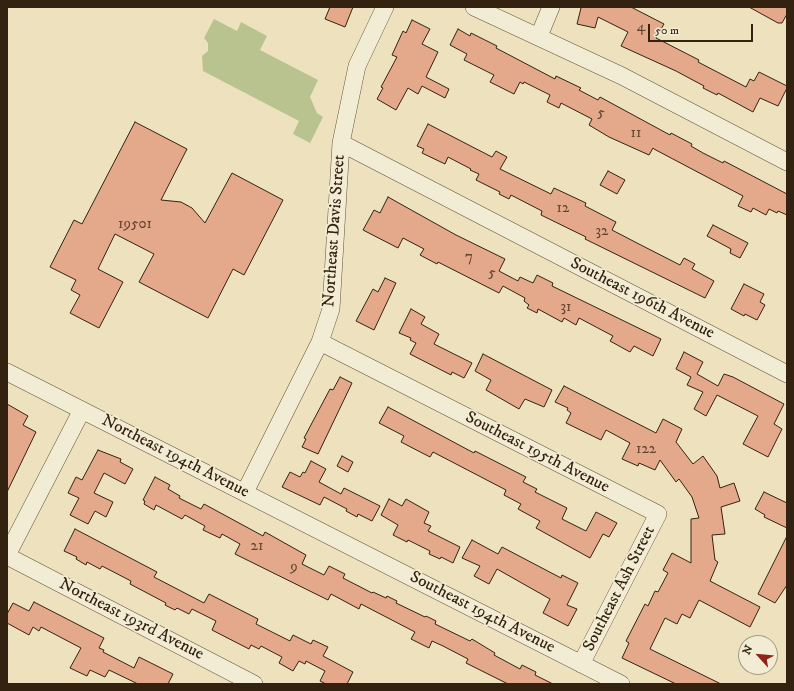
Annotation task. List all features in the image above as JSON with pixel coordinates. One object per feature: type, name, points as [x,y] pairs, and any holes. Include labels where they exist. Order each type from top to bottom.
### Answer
[{"type":"street","name":"Northeast Davis Street","points":[[245,492],[320,342],[332,309],[341,143],[358,66],[385,7]]},
{"type":"street","points":[[474,7],[622,76],[787,162]]},
{"type":"street","points":[[539,36],[551,7]]},
{"type":"street","name":"Southeast 196th Avenue","points":[[341,143],[787,374]]},
{"type":"street","name":"Southeast 195th Avenue","points":[[320,342],[658,514]]},
{"type":"street","name":"Northeast 194th Avenue","points":[[7,372],[344,542]]},
{"type":"street","points":[[7,556],[82,410]]},
{"type":"street","name":"Southeast Ash Street","points":[[581,664],[658,514]]},
{"type":"street","name":"Southeast 194th Avenue","points":[[344,542],[621,684]]},
{"type":"street","name":"Northeast 193rd Avenue","points":[[7,556],[254,684]]},
{"type":"green space","points":[[214,19],[237,31],[241,22],[267,36],[260,50],[318,80],[310,97],[317,113],[323,117],[310,143],[293,134],[299,121],[203,71],[202,56],[208,51],[208,43],[204,38]]},
{"type":"building","points":[[330,7],[353,7],[345,27],[325,19]]},
{"type":"building","points":[[579,7],[631,7],[664,24],[656,38],[699,60],[698,62],[746,87],[750,79],[754,81],[759,72],[787,86],[787,88],[778,106],[760,98],[753,112],[718,93],[717,95],[703,88],[704,86],[676,71],[621,46],[628,32],[598,17],[595,28],[577,24],[581,8]]},
{"type":"building","points":[[749,7],[787,7],[787,14],[782,23],[778,23]]},
{"type":"building","points":[[412,20],[430,29],[422,44],[438,52],[426,77],[449,89],[445,98],[422,86],[418,94],[408,88],[396,110],[377,99],[383,88],[381,87],[397,57],[392,55],[403,31],[406,33]]},
{"type":"building","points":[[458,29],[470,36],[471,33],[497,46],[496,48],[555,79],[556,76],[581,88],[579,90],[598,100],[600,97],[670,135],[671,133],[692,144],[691,146],[703,153],[723,163],[724,161],[787,194],[787,215],[778,211],[777,213],[769,209],[766,215],[753,208],[751,212],[738,206],[743,196],[653,148],[649,155],[609,137],[589,125],[592,119],[561,103],[559,108],[547,102],[550,95],[524,82],[523,84],[520,82],[514,94],[490,82],[494,75],[464,60],[467,54],[450,45]]},
{"type":"building","points":[[135,122],[187,149],[161,200],[181,202],[192,208],[205,223],[232,173],[283,200],[244,275],[233,269],[208,318],[139,282],[154,254],[115,234],[98,269],[123,282],[99,328],[70,313],[80,295],[71,290],[76,280],[50,267],[74,220],[82,224]]},
{"type":"building","points":[[428,124],[492,157],[496,151],[507,157],[500,169],[551,194],[554,188],[586,203],[585,206],[616,222],[612,230],[680,265],[684,258],[695,264],[692,269],[714,281],[705,298],[585,239],[586,237],[541,215],[542,211],[511,195],[509,199],[499,194],[500,192],[476,180],[479,174],[448,157],[445,164],[422,153],[424,149],[417,146]]},
{"type":"building","points":[[608,171],[625,180],[617,194],[600,185]]},
{"type":"building","points":[[388,197],[456,235],[505,259],[499,271],[518,281],[520,277],[533,283],[537,275],[553,283],[552,286],[661,339],[653,356],[634,346],[630,352],[610,341],[613,336],[579,318],[576,325],[564,318],[562,322],[538,309],[537,313],[527,308],[529,305],[524,301],[525,298],[503,286],[499,293],[438,262],[437,264],[420,255],[424,249],[403,238],[398,248],[363,230],[374,210],[380,213]]},
{"type":"building","points":[[713,225],[748,243],[740,258],[730,253],[731,249],[707,236]]},
{"type":"building","points":[[385,278],[396,283],[374,330],[356,321],[373,289],[378,292]]},
{"type":"building","points":[[744,284],[764,294],[760,302],[765,305],[757,320],[745,314],[744,316],[731,309]]},
{"type":"building","points":[[411,309],[425,317],[421,324],[439,334],[434,344],[472,363],[464,378],[452,372],[451,375],[410,354],[416,343],[410,340],[411,338],[399,333]]},
{"type":"building","points":[[684,352],[703,362],[697,374],[718,386],[724,374],[733,377],[784,404],[774,424],[782,429],[768,457],[743,444],[758,416],[717,395],[706,416],[694,409],[703,392],[687,385],[691,377],[676,369]]},
{"type":"building","points":[[483,354],[552,390],[544,407],[525,399],[519,409],[486,390],[491,380],[475,371]]},
{"type":"building","points":[[340,377],[352,383],[318,454],[302,447],[306,439],[304,438],[330,389],[333,390]]},
{"type":"building","points":[[564,386],[656,433],[663,419],[682,429],[676,442],[693,464],[703,456],[717,476],[720,488],[734,483],[740,501],[721,507],[725,534],[712,535],[715,560],[718,562],[710,581],[760,607],[750,627],[699,600],[690,618],[682,614],[677,624],[665,618],[650,649],[721,684],[676,684],[622,658],[629,643],[626,641],[645,604],[648,606],[655,591],[658,592],[668,573],[663,570],[672,553],[691,563],[691,519],[699,518],[692,497],[679,479],[676,482],[660,460],[655,470],[639,463],[638,466],[622,459],[630,443],[606,430],[601,440],[566,423],[571,413],[567,410],[568,408],[555,402]]},
{"type":"building","points":[[7,404],[28,416],[23,425],[36,432],[7,492]]},
{"type":"building","points":[[388,407],[474,453],[475,451],[526,477],[523,482],[537,489],[535,492],[567,508],[562,519],[586,531],[596,512],[617,523],[609,537],[603,534],[590,558],[536,528],[540,521],[518,509],[521,504],[504,495],[506,490],[433,452],[430,457],[401,442],[404,436],[379,423]]},
{"type":"building","points":[[98,450],[121,459],[120,462],[133,469],[125,484],[104,473],[94,493],[113,502],[106,517],[95,511],[88,524],[70,515],[79,498],[68,493],[76,477],[82,480]]},
{"type":"building","points":[[342,456],[353,462],[348,472],[337,466]]},
{"type":"building","points":[[311,461],[326,469],[319,482],[341,494],[344,488],[380,506],[372,521],[358,514],[357,517],[346,511],[347,509],[324,497],[320,505],[282,487],[290,472],[300,477],[303,472],[305,473]]},
{"type":"building","points":[[155,477],[170,485],[168,489],[180,496],[179,498],[201,509],[204,504],[263,536],[265,532],[306,555],[302,564],[324,575],[329,566],[345,574],[343,578],[372,593],[373,592],[386,598],[387,596],[397,601],[396,603],[436,621],[435,624],[470,641],[472,639],[495,653],[494,655],[520,669],[522,665],[536,672],[535,675],[553,684],[508,684],[466,663],[468,659],[443,646],[432,641],[429,648],[411,639],[415,632],[361,604],[359,609],[331,594],[328,600],[235,554],[240,544],[222,534],[220,538],[203,530],[205,526],[185,515],[182,519],[156,505],[154,510],[144,504],[145,501],[143,500]]},
{"type":"building","points":[[764,492],[787,503],[787,528],[764,517],[765,515],[755,509]]},
{"type":"building","points":[[389,499],[402,506],[406,499],[429,512],[424,523],[431,526],[428,531],[460,547],[453,563],[441,557],[440,559],[429,554],[430,551],[408,540],[407,542],[393,535],[398,525],[381,515]]},
{"type":"building","points":[[75,529],[157,572],[154,577],[204,603],[209,594],[258,619],[256,624],[290,641],[293,635],[311,644],[313,640],[328,647],[323,656],[353,672],[347,684],[326,684],[320,681],[325,671],[306,661],[305,664],[299,661],[293,671],[279,663],[282,657],[261,646],[259,649],[251,645],[249,649],[212,630],[216,621],[192,609],[189,614],[177,608],[175,610],[165,605],[166,603],[130,584],[131,581],[102,566],[100,569],[87,562],[86,565],[76,559],[77,557],[64,551]]},
{"type":"building","points":[[787,536],[787,585],[775,603],[758,594]]},
{"type":"building","points":[[472,540],[498,554],[502,547],[561,578],[562,575],[578,583],[567,605],[577,609],[568,626],[543,613],[550,599],[497,569],[489,584],[474,576],[480,566],[462,558]]},
{"type":"building","points":[[34,602],[104,638],[99,648],[104,650],[103,652],[134,668],[139,657],[173,674],[168,684],[138,684],[109,670],[105,677],[90,670],[87,676],[70,668],[81,648],[41,627],[39,631],[33,627],[29,635],[7,623],[7,614],[13,603],[29,611]]}]
